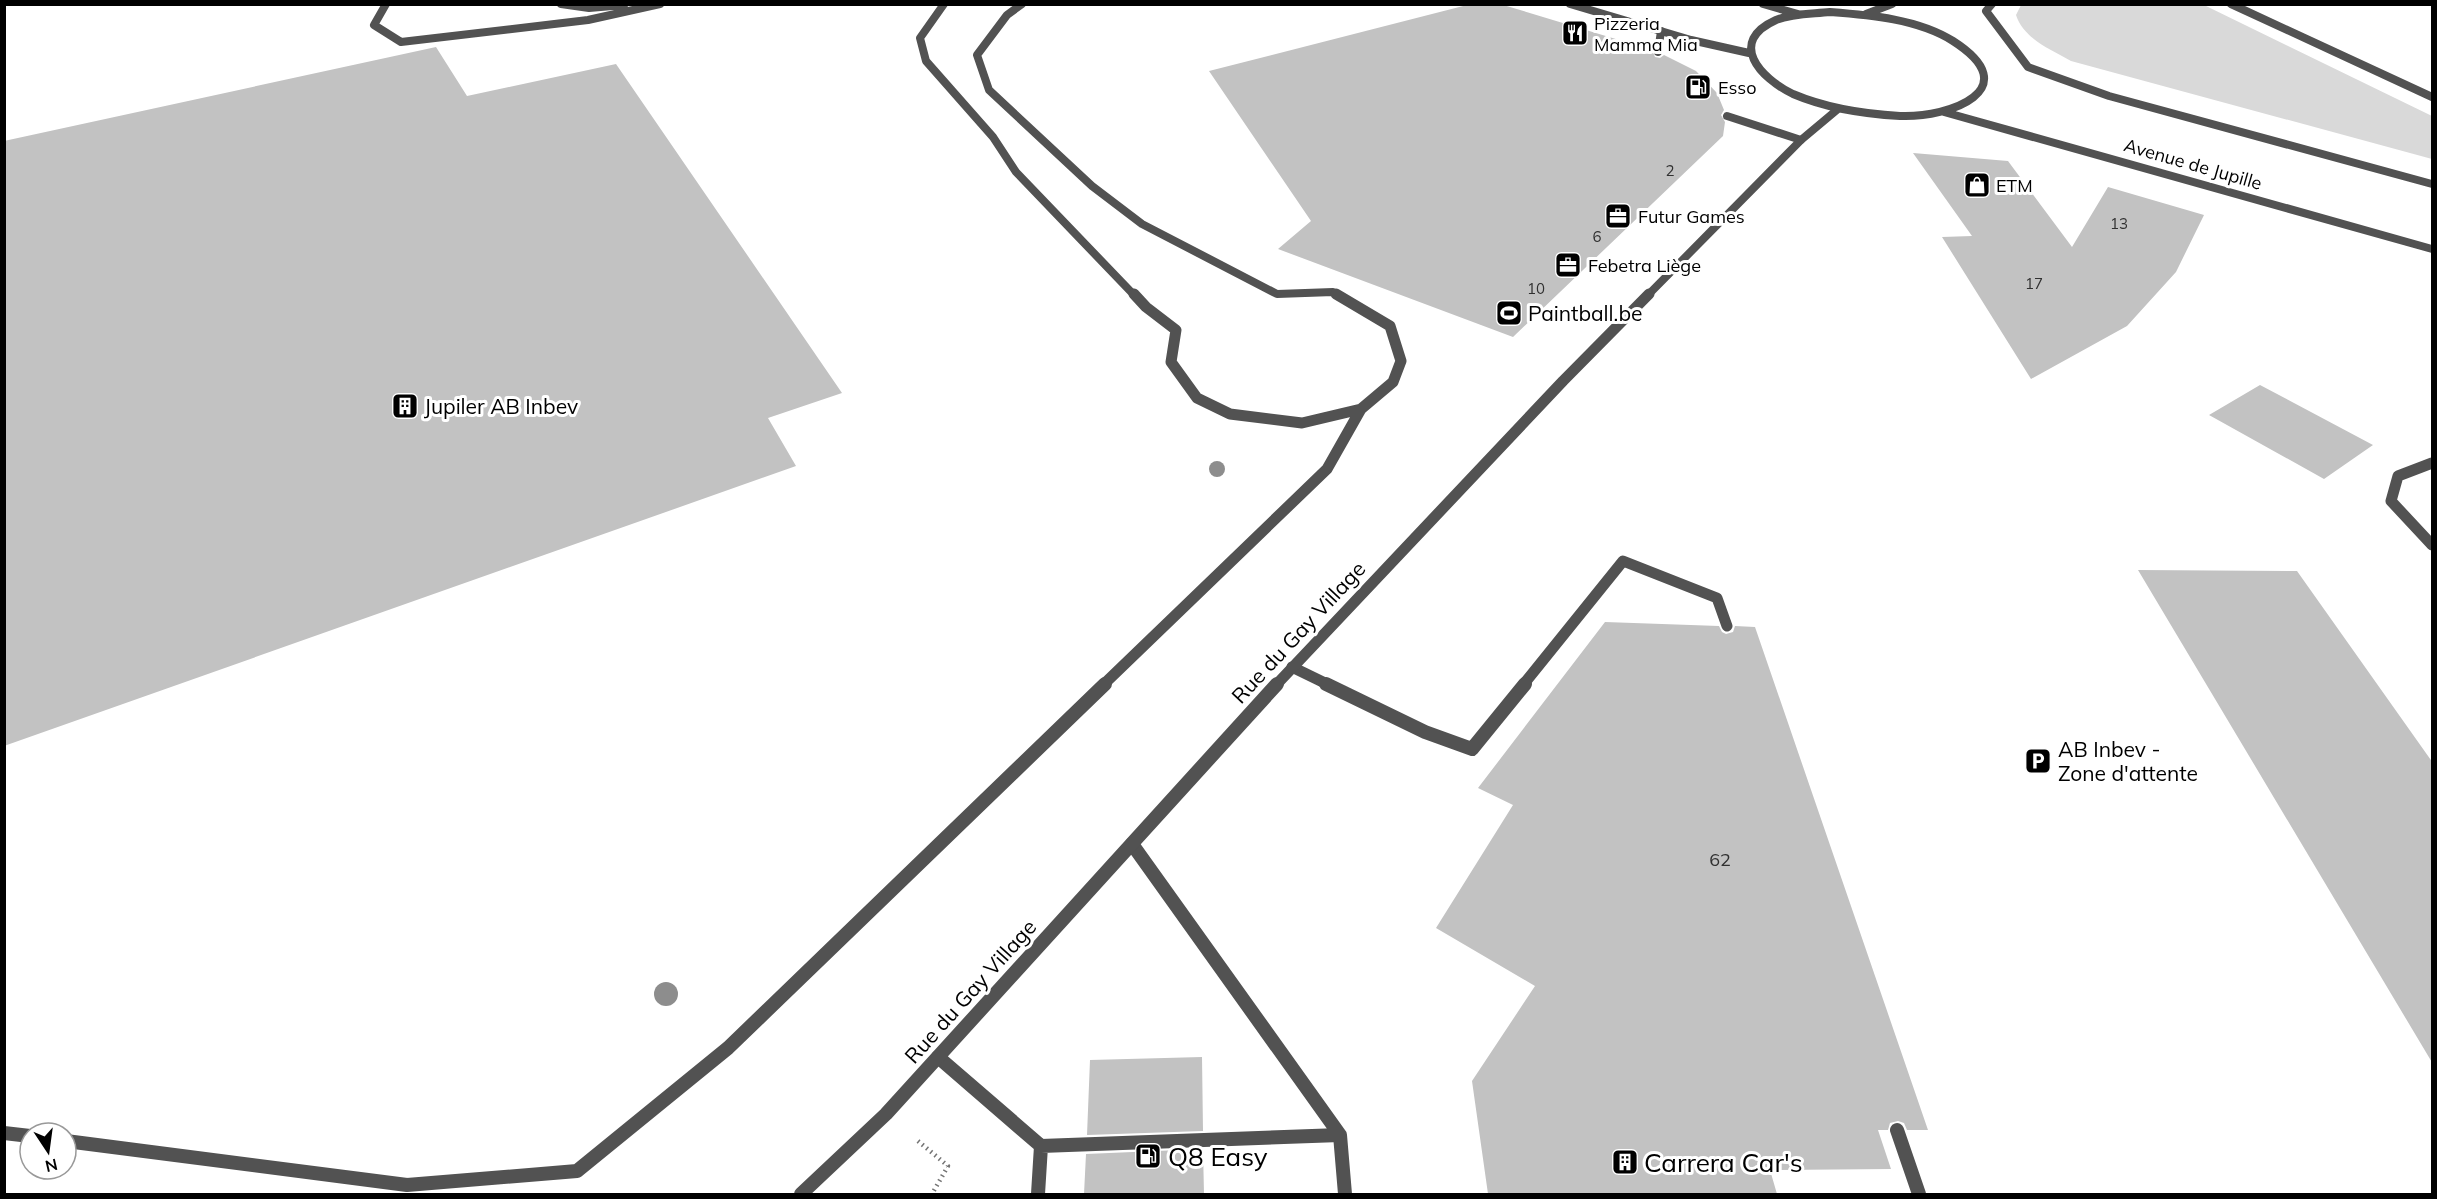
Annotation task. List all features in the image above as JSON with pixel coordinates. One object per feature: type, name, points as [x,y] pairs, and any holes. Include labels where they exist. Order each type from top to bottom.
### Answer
[{"type":"street","points":[[386,4],[374,25],[401,42],[588,20],[660,4]]},
{"type":"street","points":[[561,4],[589,8],[631,4]]},
{"type":"street","points":[[944,4],[920,38],[926,61],[993,137],[1016,172],[1146,307],[1176,330],[1171,362],[1197,398],[1230,414],[1302,423],[1361,409]]},
{"type":"street","points":[[78,1143],[407,1185],[577,1171],[728,1048],[1327,469],[1361,409],[1393,382],[1401,361],[1390,326],[1333,292],[1277,294],[1142,224],[1092,186],[989,90],[976,55],[1007,15],[1022,4]]},
{"type":"street","points":[[1570,4],[1661,31],[1749,53]]},
{"type":"street","points":[[1763,4],[1799,15]]},
{"type":"street","points":[[1865,14],[1892,4]]},
{"type":"street","points":[[1992,4],[1986,11],[2028,67],[2109,96],[2433,184]]},
{"type":"street","points":[[2231,4],[2433,97]]},
{"type":"street","points":[[1830,12],[1865,14],[1905,22],[1931,31],[1957,44],[1976,59],[1984,75],[1982,90],[1968,103],[1944,112],[1912,117],[1875,115],[1838,109],[1804,98],[1776,85],[1758,69],[1749,53],[1751,40],[1760,29],[1777,20],[1830,12]]},
{"type":"street","points":[[1658,52],[1661,31]]},
{"type":"street","name":"Rue du Gay Village","points":[[801,1194],[886,1114],[1292,667],[1584,358],[1801,140],[1838,109]]},
{"type":"street","name":"Avenue de Jupille","points":[[1944,112],[2433,249]]},
{"type":"street","points":[[1726,116],[1801,140]]},
{"type":"street","points":[[2433,463],[2398,476],[2391,501],[2433,545]]},
{"type":"street","points":[[1292,667],[1425,732],[1472,749],[1623,561],[1717,597],[1727,626]]},
{"type":"street","points":[[1132,844],[1340,1135],[1345,1194]]},
{"type":"street","points":[[938,1057],[1041,1146],[1340,1135]]},
{"type":"street","points":[[1897,1130],[1919,1194]]},
{"type":"street","points":[[1038,1194],[1041,1146]]},
{"type":"path","points":[[886,1114],[948,1166],[932,1194]]},
{"type":"shaded area","points":[[2021,5],[2204,5],[2432,116],[2432,159],[2071,61],[2025,31],[2016,15]]},
{"type":"building","points":[[1471,4],[1500,4],[1652,50],[1655,57],[1660,58],[1664,55],[1696,71],[1717,93],[1724,110],[1721,115],[1725,122],[1723,136],[1513,337],[1278,249],[1311,221],[1209,71]]},
{"type":"building","name":"Jupiler AB Inbev","points":[[436,47],[467,96],[616,64],[842,393],[768,418],[796,466],[4,746],[4,141]]},
{"type":"building","points":[[1913,153],[2008,161],[2072,247],[2108,187],[2204,215],[2176,272],[2127,326],[2031,379],[1942,237],[1972,236]]},
{"type":"building","points":[[2260,385],[2373,445],[2324,479],[2209,415]]},
{"type":"building","points":[[2138,570],[2297,571],[2433,763],[2433,1064]]},
{"type":"building","points":[[1605,622],[1719,626],[1726,634],[1733,632],[1735,626],[1755,627],[1928,1130],[1907,1130],[1904,1123],[1898,1121],[1890,1123],[1888,1130],[1878,1130],[1891,1169],[1770,1170],[1777,1194],[1488,1194],[1472,1081],[1535,986],[1436,928],[1513,805],[1478,788]]},
{"type":"building","points":[[1202,1057],[1203,1131],[1087,1135],[1090,1060]]},
{"type":"building","points":[[1203,1149],[1204,1194],[1084,1194],[1086,1154]]},
{"type":"place","name":"Pizzeria Mamma Mia","points":[[1575,33]]},
{"type":"place","name":"Esso","points":[[1698,87]]},
{"type":"place","name":"ETM","points":[[1977,185]]},
{"type":"place","name":"Futur Games","points":[[1618,216]]},
{"type":"place","name":"Febetra Liège","points":[[1568,265]]},
{"type":"place","name":"Paintball.be","points":[[1509,313]]},
{"type":"place","name":"Jupiler AB Inbev","points":[[405,406]]},
{"type":"place","name":"AB Inbev - Zone d'attente","points":[[2038,761]]},
{"type":"place","name":"Q8 Easy","points":[[1148,1156]]},
{"type":"place","name":"Carrera Car's","points":[[1625,1162]]}]
